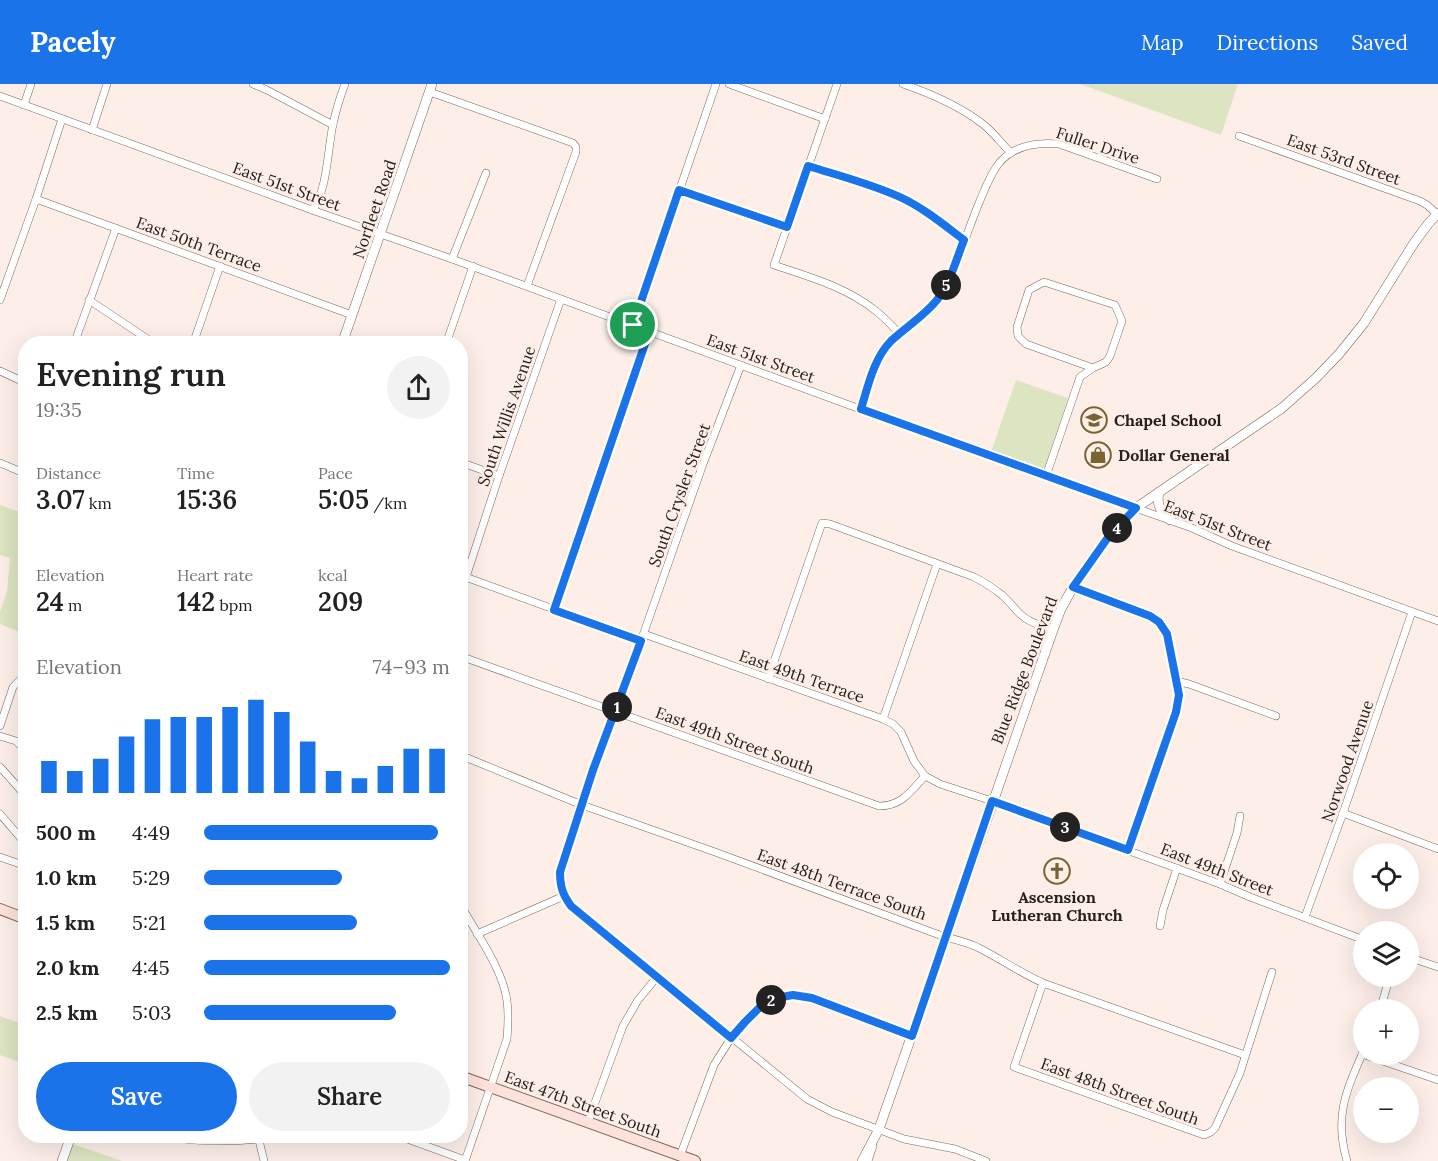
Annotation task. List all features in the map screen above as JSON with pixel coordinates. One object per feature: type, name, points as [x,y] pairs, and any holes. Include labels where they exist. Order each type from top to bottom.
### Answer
[{"type":"main road","points":[[0,909],[18,916]]},
{"type":"main road","name":"East 47th Street South","points":[[468,1079],[695,1161]]},
{"type":"street","points":[[25,104],[31,84]]},
{"type":"street","points":[[92,130],[107,84]]},
{"type":"street","points":[[253,84],[333,125]]},
{"type":"street","points":[[312,210],[326,175],[333,125],[345,84]]},
{"type":"street","points":[[633,325],[716,84]]},
{"type":"street","points":[[729,84],[825,118]]},
{"type":"street","points":[[837,84],[774,265],[826,282],[849,293],[876,311],[900,334]]},
{"type":"street","points":[[903,84],[928,93],[968,113],[985,126],[1011,153]]},
{"type":"street","points":[[431,88],[573,143],[576,147],[527,286]]},
{"type":"street","name":"Norfleet Road","points":[[345,336],[431,88]]},
{"type":"street","name":"East 51st Street","points":[[0,96],[1192,528],[1232,546],[1438,621]]},
{"type":"street","points":[[0,300],[62,119]]},
{"type":"street","name":"East 53rd Street","points":[[1239,136],[1420,201],[1438,214]]},
{"type":"street","name":"Fuller Drive","points":[[861,409],[878,359],[890,342],[931,307],[939,297],[948,281],[989,178],[1000,162],[1011,153],[1032,144],[1045,142],[1059,144],[1157,179]]},
{"type":"street","points":[[808,166],[903,198],[933,216],[964,240]]},
{"type":"street","points":[[452,259],[486,173]]},
{"type":"street","points":[[679,190],[787,227]]},
{"type":"street","name":"East 50th Terrace","points":[[36,199],[352,315]]},
{"type":"street","name":"Blue Ridge Boulevard","points":[[862,1161],[879,1129],[1053,630],[1073,587],[1109,536],[1136,508],[1282,408],[1316,378],[1364,323],[1414,243],[1438,214]]},
{"type":"street","points":[[77,336],[116,228]]},
{"type":"street","points":[[196,336],[220,266]]},
{"type":"street","points":[[449,336],[473,266]]},
{"type":"street","points":[[1046,476],[1080,377],[1106,362],[1122,321],[1115,305],[1044,282],[1029,290],[1017,327],[1018,336],[1026,344],[1093,368]]},
{"type":"street","name":"South Willis Avenue","points":[[468,562],[561,299]]},
{"type":"street","points":[[89,300],[143,336]]},
{"type":"street","points":[[554,610],[649,332]]},
{"type":"street","name":"South Crysler Street","points":[[564,896],[560,885],[560,872],[593,770],[741,365]]},
{"type":"street","points":[[0,371],[18,379]]},
{"type":"street","points":[[0,463],[18,471]]},
{"type":"street","points":[[468,465],[499,476]]},
{"type":"street","points":[[1159,492],[1160,509],[1170,520]]},
{"type":"street","points":[[768,679],[822,523],[830,524],[987,584],[1004,596],[1026,618],[1053,630]]},
{"type":"street","points":[[883,719],[937,564]]},
{"type":"street","name":"East 49th Terrace","points":[[468,578],[554,610],[643,637],[883,719],[893,724],[901,732],[914,761],[925,776]]},
{"type":"street","points":[[1073,587],[1150,616],[1159,622],[1167,634],[1179,695],[1176,712],[1128,850]]},
{"type":"street","name":"Norwood Avenue","points":[[1305,917],[1412,612]]},
{"type":"street","name":"East 49th Street South","points":[[468,659],[879,806],[899,802],[925,776]]},
{"type":"street","points":[[1176,681],[1276,716]]},
{"type":"street","points":[[0,726],[13,687],[18,682]]},
{"type":"street","points":[[0,736],[18,743]]},
{"type":"street","name":"East 48th Terrace South","points":[[468,758],[582,805],[980,948],[1043,983],[1245,1055]]},
{"type":"street","points":[[0,767],[18,787]]},
{"type":"street","name":"East 49th Street","points":[[925,776],[940,784],[1128,850],[1353,936]]},
{"type":"street","points":[[1343,813],[1438,849]]},
{"type":"street","points":[[0,814],[18,835]]},
{"type":"street","points":[[1220,884],[1237,833],[1240,816]]},
{"type":"street","points":[[0,857],[18,864]]},
{"type":"street","points":[[1160,926],[1163,909],[1177,868]]},
{"type":"street","points":[[477,934],[564,896],[571,906],[807,1099],[832,1112],[904,1139],[955,1149],[986,1161]]},
{"type":"street","points":[[418,1143],[465,1160],[507,1039],[509,1019],[503,984],[468,918]]},
{"type":"street","points":[[1419,961],[1438,967]]},
{"type":"street","points":[[1245,1055],[1272,972]]},
{"type":"street","points":[[588,1122],[623,1026],[638,1000],[657,977]]},
{"type":"street","name":"East 48th Street South","points":[[1043,983],[1014,1067],[1204,1135],[1215,1128],[1245,1055]]},
{"type":"street","points":[[680,1156],[714,1065],[731,1038],[762,1005],[776,998],[793,995],[812,998],[912,1036]]},
{"type":"street","points":[[1347,1161],[1341,1114],[1358,1065]]},
{"type":"street","points":[[1398,1065],[1438,1080]]},
{"type":"street","points":[[868,1161],[879,1129]]},
{"type":"street","points":[[62,1161],[68,1143]]},
{"type":"street","points":[[260,1143],[264,1161]]},
{"type":"green space","points":[[1080,84],[1238,84],[1221,135]]},
{"type":"green space","points":[[1016,380],[1068,398],[1045,467],[1042,470],[991,452]]},
{"type":"green space","points":[[0,505],[18,511],[18,631],[0,624],[0,612],[7,591],[10,558],[0,555]]},
{"type":"green space","points":[[0,1016],[18,1022],[18,1061],[0,1055]]},
{"type":"green space","points":[[73,1144],[122,1161],[66,1161]]},
{"type":"place","name":"Chapel School","points":[[1094,420]]},
{"type":"place","name":"Dollar General","points":[[1098,455]]},
{"type":"place","name":"Ascension Lutheran Church","points":[[1057,871]]},
{"type":"route","points":[[808,166],[875,187],[903,198],[933,216],[964,240],[948,281],[939,297],[931,307],[890,342],[878,359],[861,409],[1136,508],[1109,536],[1073,587],[1150,616],[1159,622],[1167,634],[1179,695],[1176,712],[1128,850],[992,801],[912,1036],[812,998],[793,995],[776,998],[762,1005],[731,1038],[571,906],[563,894],[560,872],[593,770],[641,641],[554,610],[649,332],[633,325],[679,190],[787,227],[808,166]]}]
